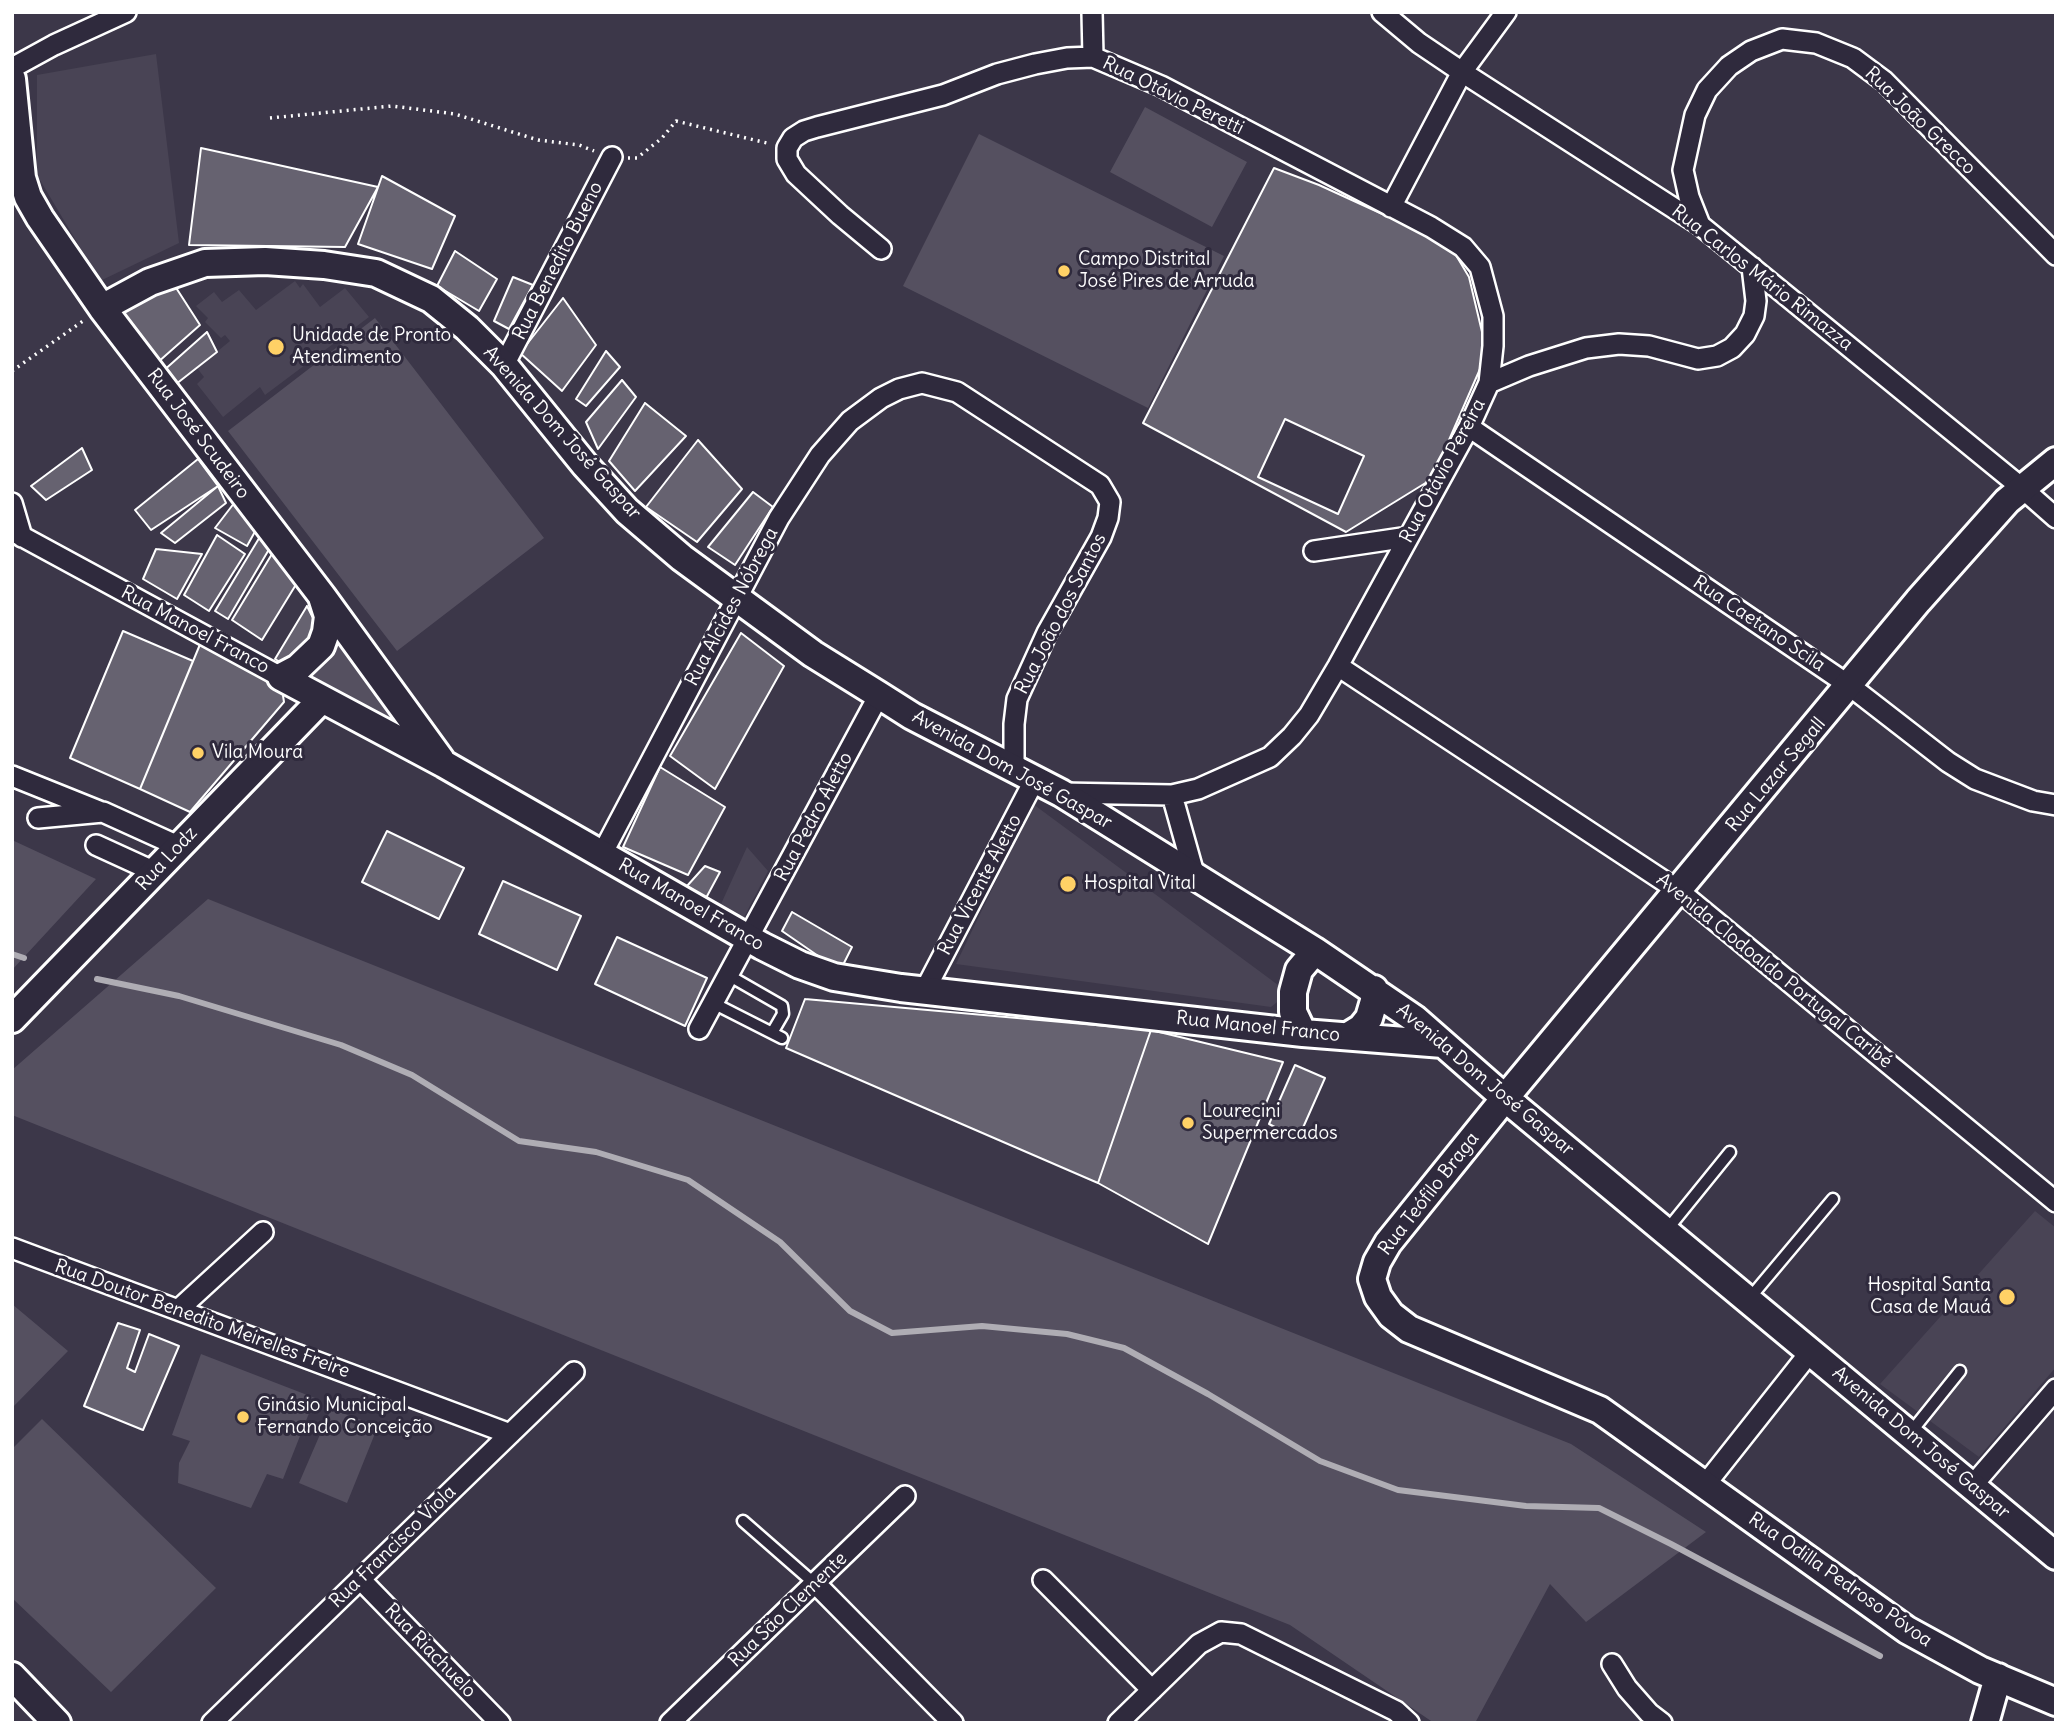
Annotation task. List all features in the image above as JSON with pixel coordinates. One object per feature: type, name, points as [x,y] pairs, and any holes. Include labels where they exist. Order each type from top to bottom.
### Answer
[{"type":"street","points":[[12,68],[54,45],[126,12]]},
{"type":"street","points":[[1091,12],[1093,57]]},
{"type":"street","name":"Rua Carlos Mário Rimazza","points":[[1382,12],[1419,43],[1462,72],[1700,225],[2056,518]]},
{"type":"street","points":[[1391,207],[1462,72],[1506,12]]},
{"type":"street","name":"Rua João Grecco","points":[[1700,225],[1689,197],[1683,170],[1695,115],[1707,90],[1730,66],[1751,51],[1782,39],[1816,43],[1853,58],[1884,81],[2056,255]]},
{"type":"street","name":"Rua Otávio Peretti","points":[[787,148],[793,138],[817,127],[943,95],[997,74],[1035,64],[1067,58],[1093,57],[1161,86],[1431,227],[1463,247],[1480,267],[1493,316],[1489,383]]},
{"type":"street","name":"Rua José Scudeiro","points":[[12,79],[22,178],[28,197],[55,242],[102,308],[322,596],[444,764]]},
{"type":"street","points":[[787,148],[786,159],[796,174],[881,249]]},
{"type":"street","name":"Rua Benedito Bueno","points":[[504,365],[612,157]]},
{"type":"street","name":"Avenida Dom José Gaspar","points":[[102,308],[150,282],[205,263],[265,261],[324,265],[376,273],[431,299],[467,328],[504,365],[584,465],[627,511],[682,558],[813,653],[912,716],[1061,793],[1374,989],[1415,1019],[1505,1098],[2056,1556]]},
{"type":"street","name":"Rua Otávio Pereira","points":[[1061,793],[1172,795],[1198,789],[1270,757],[1309,715],[1338,666],[1469,427],[1489,383],[1586,348],[1619,344],[1649,346],[1699,359],[1717,356],[1732,348],[1745,334],[1754,316],[1756,301],[1752,267]]},
{"type":"street","name":"Rua Alcides Nóbrega","points":[[602,854],[779,518],[820,455],[850,421],[881,398],[899,389],[922,383],[957,393],[1100,485],[1110,502]]},
{"type":"street","name":"Rua Caetano Scila","points":[[1469,427],[1850,686],[1948,762],[1975,779],[2033,801],[2056,805]]},
{"type":"street","name":"Rua Lazar Segall","points":[[1505,1098],[1967,544],[2022,488],[2056,461]]},
{"type":"street","name":"Rua João dos Santos","points":[[1025,773],[1014,724],[1017,699],[1047,633],[1101,537],[1110,502]]},
{"type":"street","points":[[12,503],[17,534]]},
{"type":"street","name":"Rua Manoel Franco","points":[[17,534],[444,764],[800,965],[834,977],[925,990],[1303,1033],[1443,1044]]},
{"type":"street","points":[[1314,551],[1408,537]]},
{"type":"street","points":[[282,677],[298,668],[321,646],[328,617],[322,596]]},
{"type":"street","name":"Avenida Clodoaldo Portugal Caribé","points":[[1338,666],[1679,891],[2056,1202]]},
{"type":"street","name":"Rua Pedro Aletto","points":[[699,1029],[879,695]]},
{"type":"street","name":"Rua Lodz","points":[[12,1019],[322,699]]},
{"type":"street","name":"Rua Vicente Aletto","points":[[925,990],[1025,773]]},
{"type":"street","points":[[12,776],[103,812],[178,846]]},
{"type":"street","points":[[1172,795],[1195,877]]},
{"type":"street","points":[[38,818],[103,812]]},
{"type":"street","points":[[96,845],[155,872]]},
{"type":"street","points":[[1303,1033],[1293,1012],[1293,992],[1299,970],[1315,951]]},
{"type":"street","points":[[1348,1036],[1361,1028],[1369,1018],[1374,989]]},
{"type":"street","name":"Rua Teófilo Braga","points":[[1378,1297],[1372,1279],[1377,1262],[1388,1243],[1505,1098]]},
{"type":"street","points":[[178,1310],[263,1232]]},
{"type":"street","name":"Rua Doutor Benedito Meirelles Freire","points":[[12,1248],[510,1434]]},
{"type":"street","name":"Rua Odilla Pedroso Póvoa","points":[[1378,1297],[1391,1315],[1409,1329],[1600,1410],[1907,1630],[1960,1660],[2056,1702]]},
{"type":"street","points":[[1705,1485],[1811,1351]]},
{"type":"street","name":"Rua Francisco Viola","points":[[212,1723],[574,1372]]},
{"type":"street","points":[[1972,1486],[2056,1390]]},
{"type":"street","name":"Rua São Clemente","points":[[670,1723],[905,1496]]},
{"type":"street","name":"Rua Riachuelo","points":[[360,1579],[500,1723]]},
{"type":"street","points":[[1042,1580],[1152,1690]]},
{"type":"street","points":[[816,1584],[953,1723]]},
{"type":"street","points":[[1118,1723],[1199,1644],[1221,1632],[1241,1634],[1396,1711],[1409,1723]]},
{"type":"street","points":[[1612,1664],[1634,1697],[1662,1723]]},
{"type":"street","points":[[12,1676],[57,1723]]},
{"type":"street","points":[[1985,1723],[1998,1677]]},
{"type":"lane","points":[[713,1003],[777,1036],[783,1014],[782,1006],[728,975]]},
{"type":"lane","points":[[1666,1231],[1730,1152]]},
{"type":"lane","points":[[1749,1300],[1833,1199]]},
{"type":"lane","points":[[1910,1433],[1960,1371]]},
{"type":"lane","points":[[743,1521],[816,1584]]},
{"type":"path","points":[[270,118],[392,106],[455,114],[538,140],[579,145],[612,157],[637,158],[662,138],[676,121],[787,148]]},
{"type":"path","points":[[12,371],[102,308]]},
{"type":"shaded area","points":[[156,54],[179,243],[100,281],[37,175],[37,75]]},
{"type":"shaded area","points":[[1145,107],[1247,162],[1212,227],[1110,172]]},
{"type":"shaded area","name":"Campo Distrital José Pires de Arruda","points":[[979,134],[1224,256],[1148,408],[903,286]]},
{"type":"shaded area","name":"Unidade de Pronto Atendimento","points":[[295,281],[300,288],[303,284],[320,307],[345,288],[369,317],[265,395],[260,387],[223,417],[197,384],[204,377],[197,368],[230,341],[225,335],[221,338],[205,322],[208,318],[196,306],[214,292],[222,302],[239,290],[256,310]]},
{"type":"shaded area","points":[[375,318],[544,538],[397,651],[228,431]]},
{"type":"shaded area","points":[[337,630],[412,735],[300,679]]},
{"type":"shaded area","name":"Hospital Vital","points":[[1033,804],[1278,985],[1281,999],[1271,1007],[956,964]]},
{"type":"shaded area","points":[[12,840],[96,879],[12,970]]},
{"type":"shaded area","points":[[747,847],[768,871],[742,921],[721,904]]},
{"type":"shaded area","points":[[208,899],[1571,1444],[1706,1532],[1586,1622],[1550,1584],[1475,1723],[1434,1723],[1290,1625],[12,1115],[12,1070]]},
{"type":"shaded area","name":"Hospital Santa Casa de Mauá","points":[[2035,1211],[2056,1228],[2056,1367],[1979,1457],[1880,1384]]},
{"type":"shaded area","points":[[12,1304],[68,1351],[12,1408]]},
{"type":"shaded area","name":"Ginásio Municipal Fernando Conceição","points":[[201,1354],[315,1398],[283,1479],[267,1474],[251,1508],[178,1483],[179,1463],[190,1441],[172,1435]]},
{"type":"shaded area","points":[[331,1409],[378,1426],[347,1503],[299,1483]]},
{"type":"shaded area","points":[[42,1419],[216,1588],[111,1692],[12,1598],[12,1449]]},
{"type":"building","points":[[201,148],[378,187],[345,247],[189,245]]},
{"type":"building","points":[[1274,168],[1319,185],[1450,245],[1469,277],[1487,353],[1432,479],[1346,532],[1143,423]]},
{"type":"building","points":[[382,176],[455,216],[432,269],[358,244]]},
{"type":"building","points":[[455,251],[497,279],[479,311],[437,286]]},
{"type":"building","points":[[513,277],[533,285],[509,329],[494,321]]},
{"type":"building","points":[[173,283],[200,325],[157,363],[120,312]]},
{"type":"building","points":[[563,298],[596,345],[562,391],[520,353]]},
{"type":"building","points":[[207,332],[217,352],[171,388],[162,372]]},
{"type":"building","points":[[606,351],[620,367],[586,406],[576,399]]},
{"type":"building","points":[[622,380],[636,397],[598,449],[586,422]]},
{"type":"building","points":[[645,403],[686,436],[635,491],[609,461]]},
{"type":"building","points":[[1285,419],[1364,456],[1338,514],[1258,477]]},
{"type":"building","points":[[698,440],[742,489],[697,542],[646,507]]},
{"type":"building","points":[[82,448],[92,470],[46,500],[31,486]]},
{"type":"building","points":[[198,459],[218,486],[151,530],[135,510]]},
{"type":"building","points":[[218,486],[226,503],[175,543],[161,533]]},
{"type":"building","points":[[753,492],[773,507],[735,565],[708,547]]},
{"type":"building","points":[[238,498],[257,528],[247,546],[215,528]]},
{"type":"building","points":[[217,535],[245,554],[209,611],[184,595]]},
{"type":"building","points":[[261,535],[271,546],[228,619],[215,611]]},
{"type":"building","points":[[278,544],[300,578],[262,640],[232,620]]},
{"type":"building","points":[[156,549],[202,554],[177,599],[143,579]]},
{"type":"building","points":[[307,606],[318,628],[285,665],[275,659]]},
{"type":"building","points":[[123,631],[193,661],[140,789],[70,758]]},
{"type":"building","points":[[741,633],[784,666],[715,789],[670,756]]},
{"type":"building","name":"Vila Moura","points":[[201,642],[281,683],[284,702],[190,812],[140,789]]},
{"type":"building","points":[[660,767],[725,807],[688,875],[623,847]]},
{"type":"building","points":[[387,831],[464,868],[439,919],[362,882]]},
{"type":"building","points":[[705,866],[720,872],[706,898],[687,886]]},
{"type":"building","points":[[503,881],[581,916],[557,970],[479,934]]},
{"type":"building","points":[[792,912],[852,947],[840,971],[782,931]]},
{"type":"building","points":[[617,937],[707,978],[685,1026],[595,984]]},
{"type":"building","points":[[805,999],[1151,1030],[1098,1183],[786,1048]]},
{"type":"building","name":"Lourecini Supermercados","points":[[1151,1030],[1283,1062],[1208,1244],[1098,1183]]},
{"type":"building","points":[[1295,1065],[1325,1078],[1298,1139],[1269,1124]]},
{"type":"building","points":[[118,1323],[140,1330],[127,1368],[135,1372],[149,1334],[179,1346],[143,1430],[84,1406]]},
{"type":"waterway","points":[[12,954],[24,958]]},
{"type":"waterway","points":[[97,979],[179,996],[341,1045],[412,1075],[519,1141],[596,1152],[688,1180],[780,1242],[850,1311],[892,1333],[982,1326],[1067,1334],[1124,1348],[1208,1394],[1320,1461],[1398,1490],[1526,1506],[1599,1508],[1880,1656]]},
{"type":"place","name":"Campo Distrital José Pires de Arruda","points":[[1064,271]]},
{"type":"place","name":"Unidade de Pronto Atendimento","points":[[276,347]]},
{"type":"place","name":"Vila Moura","points":[[198,753]]},
{"type":"place","name":"Hospital Vital","points":[[1068,884]]},
{"type":"place","name":"Lourecini Supermercados","points":[[1188,1123]]},
{"type":"place","name":"Hospital Santa Casa de Mauá","points":[[2007,1297]]},
{"type":"place","name":"Ginásio Municipal Fernando Conceição","points":[[243,1417]]}]
